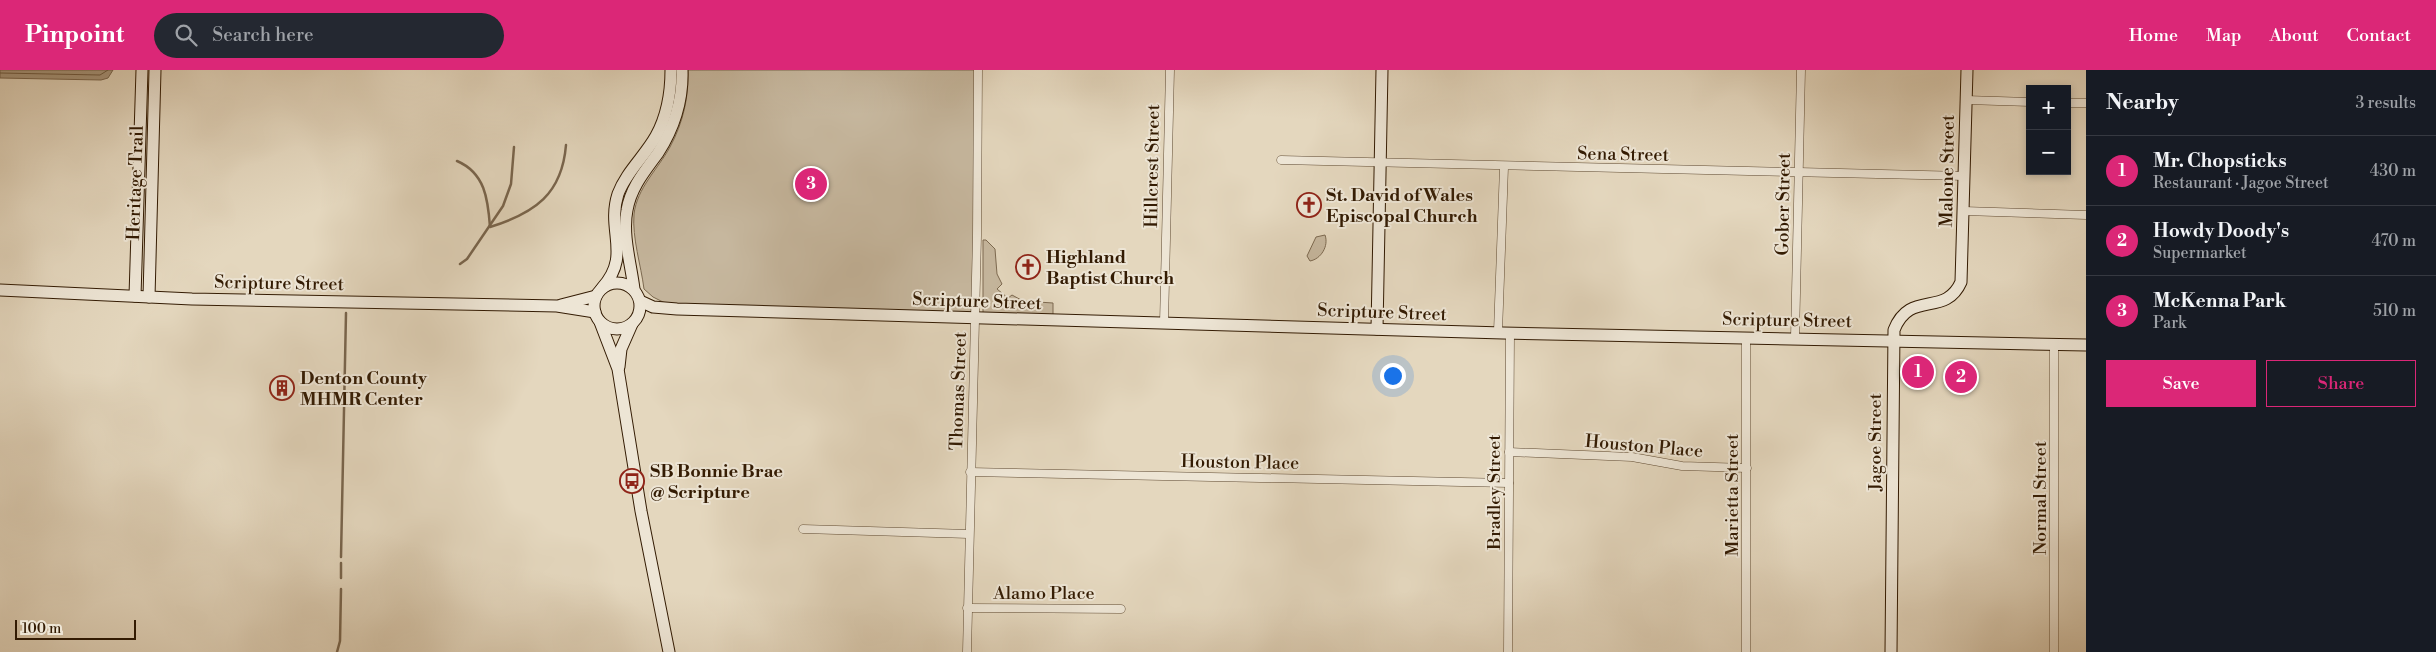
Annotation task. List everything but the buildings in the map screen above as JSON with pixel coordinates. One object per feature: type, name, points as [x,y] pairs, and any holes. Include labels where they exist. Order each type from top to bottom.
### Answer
[{"type":"street","name":"Heritage Trail","points":[[135,296],[142,70]]},
{"type":"street","name":"Heritage Trail","points":[[149,297],[156,70]]},
{"type":"street","points":[[669,652],[641,511],[618,369],[597,317],[599,292],[613,276],[617,261],[615,214],[618,194],[629,173],[655,137],[664,117],[670,92],[670,70]]},
{"type":"street","points":[[618,369],[621,350],[635,320],[640,300],[634,289],[626,227],[627,210],[633,190],[667,138],[675,119],[680,102],[682,70]]},
{"type":"street","name":"Thomas Street","points":[[967,652],[975,318],[978,70]]},
{"type":"street","name":"Hillcrest Street","points":[[1164,323],[1170,70]]},
{"type":"street","points":[[1377,329],[1382,70]]},
{"type":"street","name":"Gober Street","points":[[1795,338],[1800,70]]},
{"type":"street","name":"Malone Street","points":[[1962,273],[1967,70]]},
{"type":"street","points":[[1966,100],[2026,102]]},
{"type":"street","points":[[2071,102],[2086,103]]},
{"type":"street","points":[[141,132],[154,132]]},
{"type":"street","name":"Sena Street","points":[[1281,160],[1504,167],[1964,176]]},
{"type":"street","name":"Bradley Street","points":[[1504,167],[1504,333],[1509,452],[1508,652]]},
{"type":"street","points":[[1964,211],[2086,214]]},
{"type":"street","name":"Jagoe Street","points":[[1891,652],[1894,330],[1902,314],[1917,306],[1947,300],[1958,289],[1962,273]]},
{"type":"street","points":[[599,292],[614,282],[621,282],[634,289]]},
{"type":"street","name":"Scripture Street","points":[[0,290],[149,297],[557,306],[597,317]]},
{"type":"street","name":"Scripture Street","points":[[557,306],[599,292]]},
{"type":"street","name":"Scripture Street","points":[[640,300],[653,307],[677,309],[1504,333],[2086,345]]},
{"type":"street","name":"Scripture Street","points":[[635,320],[677,309]]},
{"type":"street","points":[[597,317],[606,326],[619,329],[635,320]]},
{"type":"street","name":"Marietta Street","points":[[1746,337],[1746,652]]},
{"type":"street","name":"Normal Street","points":[[2054,344],[2054,652]]},
{"type":"street","name":"Houston Place","points":[[1509,452],[1632,457],[1696,468],[1747,468]]},
{"type":"street","name":"Houston Place","points":[[970,472],[1509,483]]},
{"type":"street","points":[[803,529],[969,534]]},
{"type":"street","name":"Alamo Place","points":[[967,608],[1122,609]]},
{"type":"shaded area","points":[[688,70],[977,70],[975,318],[677,309],[653,297],[644,289],[635,242],[634,214],[639,196],[670,147],[682,119],[686,100]]},
{"type":"shaded area","points":[[1325,235],[1325,248],[1321,255],[1310,261],[1307,256],[1316,237]]},
{"type":"shaded area","points":[[983,240],[986,240],[995,249],[997,274],[1002,284],[997,289],[1008,298],[1012,295],[1023,301],[1053,303],[1053,315],[983,318]]},
{"type":"water","points":[[0,70],[113,70],[108,78],[101,80],[0,78]]},
{"type":"waterway","points":[[457,161],[474,172],[479,180],[486,197],[490,227],[520,215],[533,208],[543,199],[559,177],[566,145]]},
{"type":"waterway","points":[[460,264],[467,259],[503,206],[511,184],[514,147]]},
{"type":"waterway","points":[[341,557],[346,313]]},
{"type":"waterway","points":[[341,563],[341,578]]},
{"type":"waterway","points":[[337,652],[340,641],[341,589]]},
{"type":"place","name":"McKenna Park","points":[[811,184]]},
{"type":"place","name":"St. David of Wales Episcopal Church","points":[[1309,205]]},
{"type":"place","name":"Highland Baptist Church","points":[[1028,267]]},
{"type":"place","name":"Mr. Chopsticks","points":[[1918,372]]},
{"type":"place","name":"Howdy Doody's","points":[[1961,377]]},
{"type":"place","name":"Denton County MHMR Center","points":[[282,388]]},
{"type":"place","name":"SB Bonnie Brae @ Scripture","points":[[632,481]]}]
